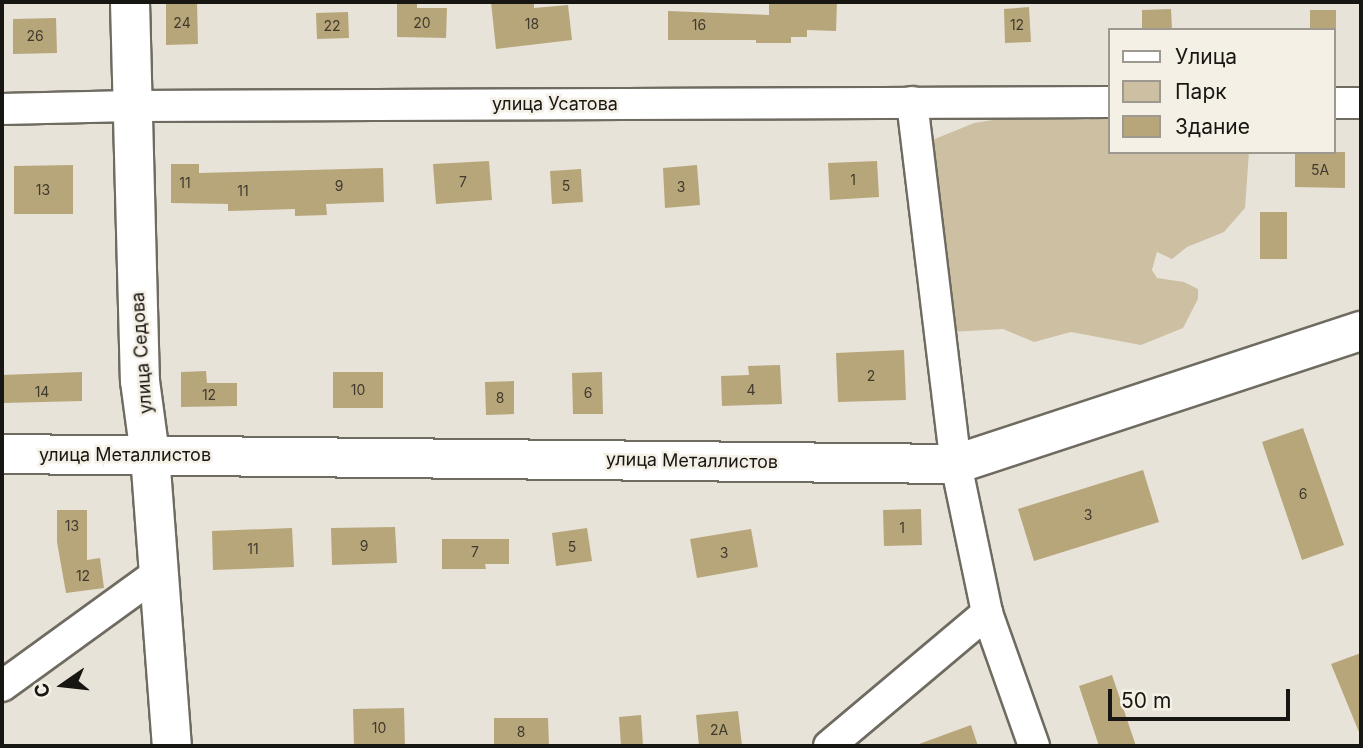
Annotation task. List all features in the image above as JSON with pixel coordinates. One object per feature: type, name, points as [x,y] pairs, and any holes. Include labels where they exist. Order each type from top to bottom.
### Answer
[{"type":"street","name":"улица Седова","points":[[130,2],[140,381],[150,455],[172,746]]},
{"type":"street","points":[[912,102],[956,464],[987,613],[1034,746]]},
{"type":"street","name":"улица Усатова","points":[[2,109],[132,106],[1108,103]]},
{"type":"street","points":[[1335,103],[1361,103]]},
{"type":"street","name":"улица Металлистов","points":[[2,454],[956,464],[1361,331]]},
{"type":"street","points":[[2,686],[158,574]]},
{"type":"street","points":[[829,746],[987,613]]},
{"type":"green space","points":[[1025,115],[1087,120],[1108,115],[1108,154],[1249,154],[1245,208],[1224,232],[1187,247],[1172,259],[1157,252],[1152,270],[1157,278],[1184,282],[1198,289],[1198,299],[1183,328],[1141,345],[1071,332],[1034,342],[1003,329],[934,333],[930,141],[974,123]]},
{"type":"building","points":[[166,2],[197,2],[198,44],[166,45]]},
{"type":"building","points":[[397,2],[417,2],[417,8],[447,8],[446,38],[397,37]]},
{"type":"building","points":[[491,2],[534,2],[534,8],[568,5],[572,40],[496,49]]},
{"type":"building","points":[[769,2],[837,2],[836,31],[807,30],[807,37],[791,37],[791,43],[756,43],[756,40],[668,40],[668,11],[769,15]]},
{"type":"building","points":[[1029,7],[1031,42],[1005,43],[1004,9]]},
{"type":"building","points":[[1171,9],[1172,28],[1142,28],[1142,10]]},
{"type":"building","points":[[1310,10],[1336,10],[1336,30],[1310,28]]},
{"type":"building","points":[[348,12],[349,38],[317,39],[316,13]]},
{"type":"building","points":[[56,18],[57,53],[13,54],[13,19]]},
{"type":"building","points":[[1345,152],[1345,188],[1295,187],[1295,154]]},
{"type":"building","points":[[489,161],[492,200],[436,204],[433,164]]},
{"type":"building","points":[[877,161],[879,197],[830,200],[828,163]]},
{"type":"building","points":[[171,164],[199,164],[199,173],[383,168],[384,202],[326,204],[327,215],[295,216],[295,209],[228,211],[228,204],[171,203]]},
{"type":"building","points":[[73,165],[73,214],[14,214],[14,166]]},
{"type":"building","points":[[697,165],[700,205],[665,208],[663,168]]},
{"type":"building","points":[[581,169],[583,202],[552,204],[550,171]]},
{"type":"building","points":[[1260,212],[1287,212],[1287,259],[1260,259]]},
{"type":"building","points":[[904,350],[906,400],[838,402],[836,353]]},
{"type":"building","points":[[780,365],[782,404],[722,406],[721,376],[749,375],[748,366]]},
{"type":"building","points":[[206,371],[207,383],[237,383],[237,406],[181,407],[181,372]]},
{"type":"building","points":[[82,372],[82,401],[3,403],[2,375]]},
{"type":"building","points":[[333,372],[383,372],[383,408],[333,408]]},
{"type":"building","points":[[602,372],[603,414],[573,414],[572,373]]},
{"type":"building","points":[[514,381],[514,414],[486,415],[485,382]]},
{"type":"building","points":[[1303,428],[1344,545],[1302,560],[1262,442]]},
{"type":"building","points":[[1143,470],[1159,522],[1034,561],[1018,509]]},
{"type":"building","points":[[921,509],[922,545],[884,546],[883,510]]},
{"type":"building","points":[[57,510],[87,510],[87,560],[100,558],[104,588],[66,593],[57,542]]},
{"type":"building","points":[[395,527],[397,563],[332,565],[331,528]]},
{"type":"building","points":[[292,528],[294,567],[213,570],[212,531]]},
{"type":"building","points":[[587,528],[592,561],[556,566],[552,533]]},
{"type":"building","points":[[751,529],[758,567],[697,578],[690,539]]},
{"type":"building","points":[[442,539],[509,539],[509,564],[485,564],[486,569],[442,569]]},
{"type":"building","points":[[1361,653],[1361,737],[1331,664]]},
{"type":"building","points":[[1112,675],[1136,746],[1099,746],[1079,686]]},
{"type":"building","points":[[404,708],[405,746],[354,746],[353,709]]},
{"type":"building","points":[[738,711],[742,746],[699,746],[696,715]]},
{"type":"building","points":[[641,715],[643,746],[621,746],[619,717]]},
{"type":"building","points":[[494,718],[548,718],[549,746],[494,746]]},
{"type":"building","points":[[971,725],[978,746],[919,744]]}]
